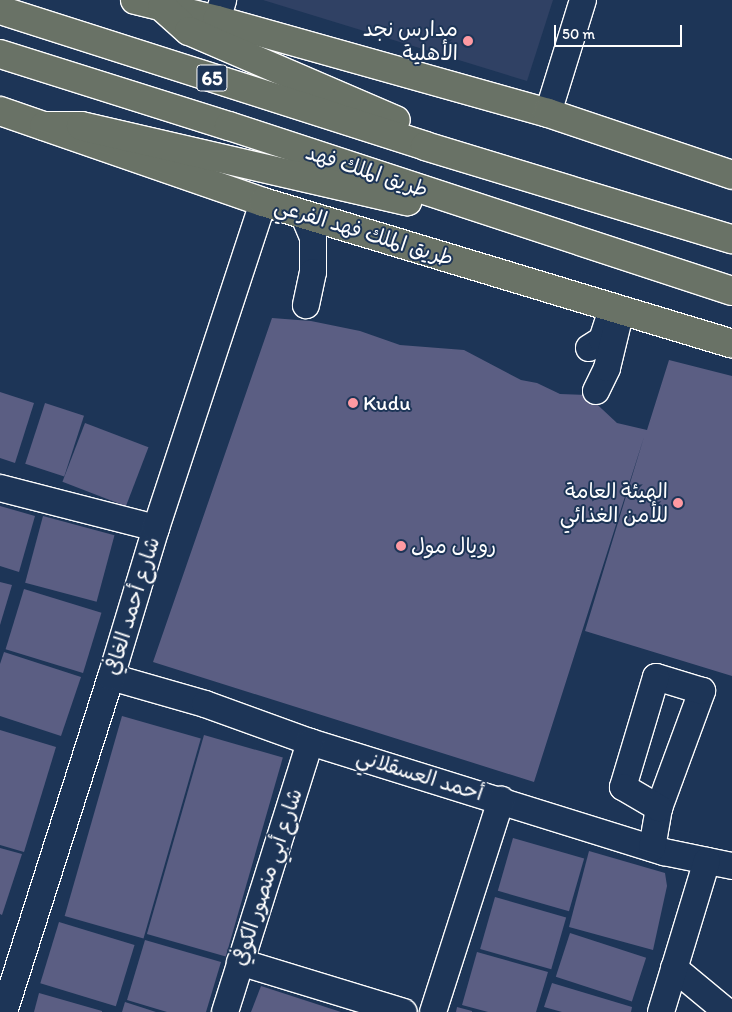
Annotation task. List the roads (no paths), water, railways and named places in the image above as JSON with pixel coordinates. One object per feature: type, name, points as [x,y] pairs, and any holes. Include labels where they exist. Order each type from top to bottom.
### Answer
[{"type":"main road","points":[[135,0],[162,7],[220,10],[548,113],[732,175]]},
{"type":"main road","points":[[162,7],[189,31],[399,121],[425,146]]},
{"type":"main road","name":"طريق الملك فهد","points":[[0,10],[425,146],[732,239]]},
{"type":"main road","name":"طريق الملك فهد","points":[[0,54],[359,168],[732,291]]},
{"type":"main road","name":"طريق الملك فهد الفرعي","points":[[0,111],[263,202],[732,344]]},
{"type":"main road","points":[[44,126],[81,126],[412,202],[441,196]]},
{"type":"street","points":[[548,113],[583,0]]},
{"type":"street","name":"شارع أحمد الغافي","points":[[4,1012],[111,677],[156,528],[263,202]]},
{"type":"street","points":[[302,214],[313,237],[313,272],[306,305]]},
{"type":"street","points":[[589,348],[602,340],[617,309]]},
{"type":"street","points":[[596,390],[607,368],[617,309]]},
{"type":"street","points":[[0,488],[156,528]]},
{"type":"street","name":"أحمد العسقلاني","points":[[111,677],[205,704],[310,742],[652,848],[720,863]]},
{"type":"street","points":[[652,848],[659,808],[702,691],[656,677],[623,787],[659,808]]},
{"type":"street","name":"شارع أبي منصور الكوفي","points":[[225,1012],[310,742]]},
{"type":"street","points":[[433,1012],[501,800]]},
{"type":"street","points":[[666,1009],[674,968],[720,863]]},
{"type":"street","points":[[240,962],[404,1012]]},
{"type":"street","points":[[674,968],[727,1012]]},
{"type":"place","name":"مدارس نجد الأهلية","points":[[468,41]]},
{"type":"place","name":"Kudu","points":[[353,403]]},
{"type":"place","name":"الهيئة العامة للأمن الغذائي","points":[[678,503]]},
{"type":"place","name":"رويال مول","points":[[401,546]]}]
